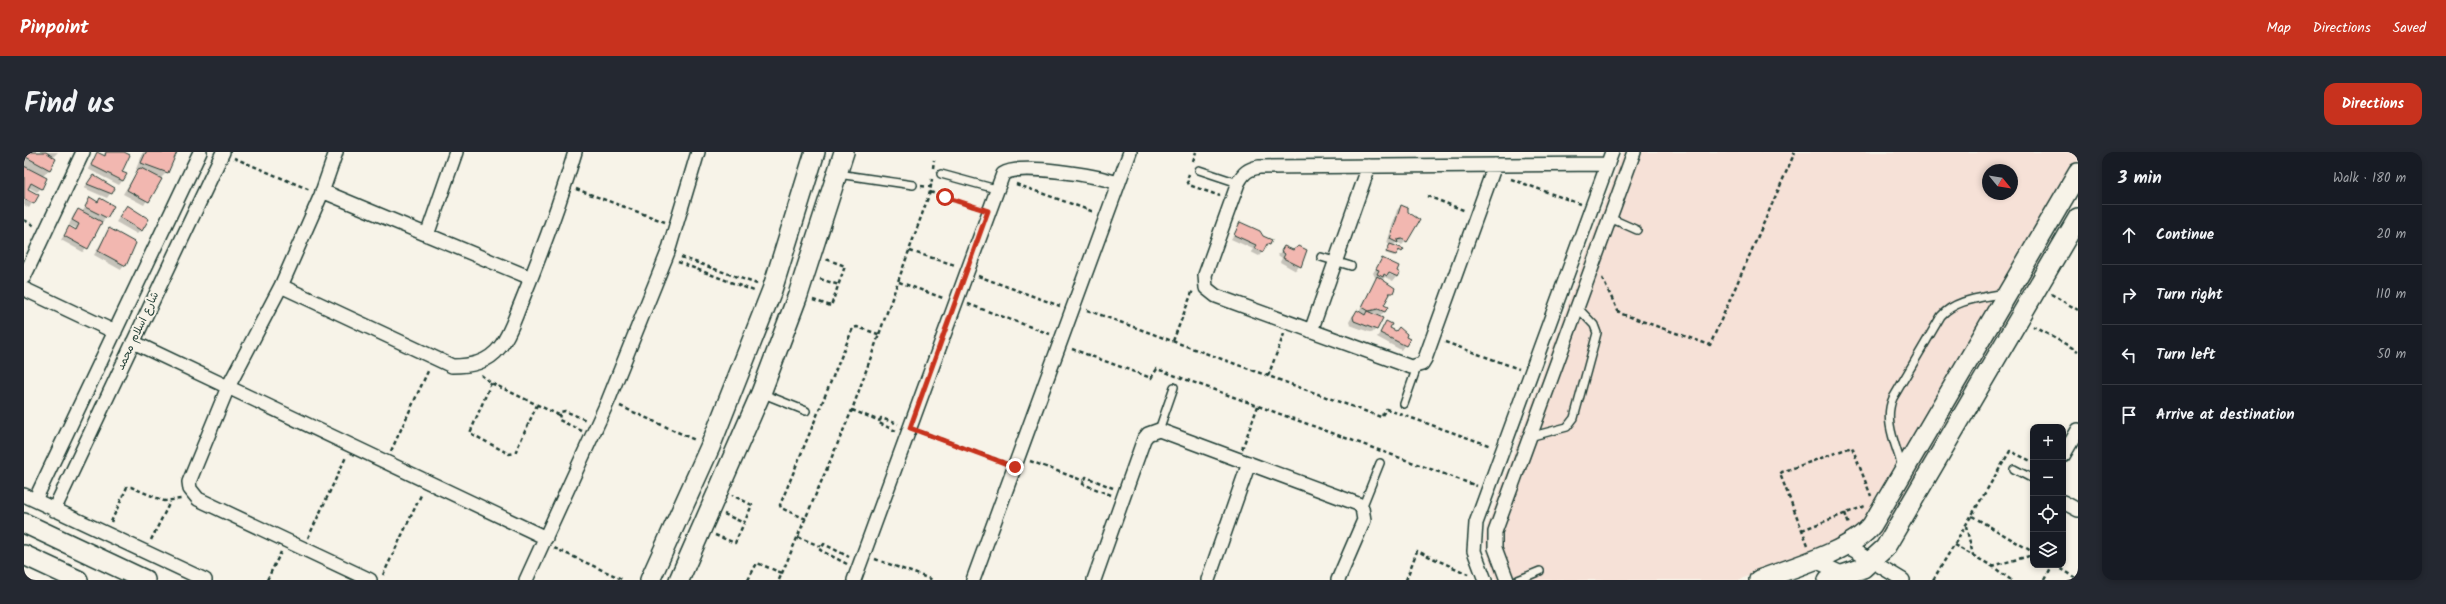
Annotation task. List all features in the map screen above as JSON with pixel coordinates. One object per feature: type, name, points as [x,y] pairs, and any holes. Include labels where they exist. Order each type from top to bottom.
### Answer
[{"type":"street","points":[[24,277],[83,152]]},
{"type":"street","name":"شارع اسلام محمد","points":[[30,498],[115,332],[200,152]]},
{"type":"street","points":[[336,152],[321,193],[281,286],[228,387],[190,476],[189,482],[193,494],[370,580]]},
{"type":"street","points":[[427,235],[456,152]]},
{"type":"street","points":[[281,286],[434,360],[452,366],[470,366],[487,359],[500,347],[531,278],[565,185],[575,152]]},
{"type":"street","points":[[526,580],[608,401],[667,255],[698,152]]},
{"type":"street","points":[[650,580],[710,447],[771,294],[815,152]]},
{"type":"street","points":[[679,580],[761,393],[798,295],[844,152]]},
{"type":"street","points":[[973,580],[1130,152]]},
{"type":"street","points":[[1507,580],[1495,548],[1495,532],[1634,152]]},
{"type":"street","name":"شارع اسلام محمد","points":[[54,510],[222,153]]},
{"type":"street","points":[[1480,578],[1473,542],[1476,523],[1610,158],[1494,169],[1369,166],[1259,167],[1246,171],[1238,183],[1205,282],[1206,288],[1216,296],[1411,367],[1417,367],[1425,359],[1494,169]]},
{"type":"street","points":[[1311,331],[1369,166]]},
{"type":"street","points":[[859,566],[998,184],[1007,172],[1016,169],[1084,174],[1118,183]]},
{"type":"street","points":[[1759,580],[1813,560],[1845,545],[1868,531],[2078,173]]},
{"type":"street","points":[[321,193],[531,278]]},
{"type":"street","points":[[1813,560],[1843,578],[1872,562],[1885,548],[2078,218]]},
{"type":"street","points":[[162,233],[180,242]]},
{"type":"street","points":[[24,289],[115,332]]},
{"type":"street","points":[[133,342],[545,540]]},
{"type":"street","points":[[1094,580],[1144,438],[1148,434],[1159,430],[1352,502],[1362,508],[1364,520],[1338,580]]},
{"type":"street","points":[[2066,451],[2078,430]]},
{"type":"street","points":[[1504,449],[1523,454]]},
{"type":"street","points":[[1208,580],[1244,461]]},
{"type":"street","points":[[30,498],[205,580]]},
{"type":"street","points":[[2066,504],[2078,510]]},
{"type":"street","points":[[24,523],[145,580]]},
{"type":"street","points":[[1845,545],[1903,580]]},
{"type":"street","points":[[24,555],[78,580]]},
{"type":"lane","points":[[1199,170],[1238,183]]},
{"type":"lane","points":[[837,174],[913,185]]},
{"type":"lane","points":[[941,174],[998,184]]},
{"type":"lane","points":[[1610,218],[1637,230]]},
{"type":"lane","points":[[1321,257],[1350,266]]},
{"type":"lane","points":[[1904,472],[1889,422],[1889,409],[1893,398],[1941,316],[1949,308],[1959,303],[2008,293]]},
{"type":"lane","points":[[1529,437],[1567,427],[1574,418],[1597,333],[1594,325],[1577,308]]},
{"type":"lane","points":[[1404,404],[1417,367]]},
{"type":"lane","points":[[1159,430],[1174,387]]},
{"type":"lane","points":[[761,393],[806,411]]},
{"type":"lane","points":[[1362,508],[1380,463]]},
{"type":"lane","points":[[2014,469],[2030,477]]},
{"type":"lane","points":[[1518,580],[1540,571]]},
{"type":"path","points":[[1594,261],[1618,311],[1622,314],[1710,344],[1794,152]]},
{"type":"path","points":[[222,153],[321,193]]},
{"type":"path","points":[[779,580],[852,410],[881,335],[930,192],[934,160]]},
{"type":"path","points":[[1494,169],[1592,208]]},
{"type":"path","points":[[998,184],[1106,217]]},
{"type":"path","points":[[565,185],[676,226]]},
{"type":"path","points":[[930,192],[988,211]]},
{"type":"path","points":[[1427,196],[1477,215]]},
{"type":"path","points":[[910,251],[1173,341],[1380,417],[1386,409],[1504,449]]},
{"type":"path","points":[[798,295],[831,306],[839,285],[845,266],[812,254]]},
{"type":"path","points":[[667,255],[771,294]]},
{"type":"path","points":[[667,255],[771,294]]},
{"type":"path","points":[[805,274],[839,285]]},
{"type":"path","points":[[899,282],[955,301],[1151,378],[1157,369],[1488,490]]},
{"type":"path","points":[[1173,341],[1192,292],[1205,282]]},
{"type":"path","points":[[2038,286],[2078,310]]},
{"type":"path","points":[[2020,318],[2078,351]]},
{"type":"path","points":[[1268,376],[1288,322]]},
{"type":"path","points":[[806,518],[782,508],[780,505],[853,328],[857,327],[881,335]]},
{"type":"path","points":[[1433,338],[1531,373]]},
{"type":"path","points":[[385,462],[434,360]]},
{"type":"path","points":[[470,366],[491,384],[559,415]]},
{"type":"path","points":[[491,384],[470,433],[509,454],[515,453],[537,405]]},
{"type":"path","points":[[608,401],[710,447]]},
{"type":"path","points":[[1244,461],[1258,406]]},
{"type":"path","points":[[852,410],[880,421],[879,424],[1084,481],[1084,484],[1124,496]]},
{"type":"path","points":[[559,415],[565,411],[595,430]]},
{"type":"path","points":[[559,415],[559,420],[595,430]]},
{"type":"path","points":[[880,421],[881,418],[908,432]]},
{"type":"path","points":[[303,548],[351,446]]},
{"type":"path","points":[[1813,560],[1780,474],[1782,472],[1852,447],[1873,502],[1889,496]]},
{"type":"path","points":[[1933,580],[2011,450],[2030,460]]},
{"type":"path","points":[[1084,481],[1086,477],[1124,496]]},
{"type":"path","points":[[380,580],[427,482]]},
{"type":"path","points":[[106,534],[127,487],[170,502],[193,494]]},
{"type":"path","points":[[702,529],[733,544],[744,523],[752,504],[719,489]]},
{"type":"path","points":[[145,552],[170,502]]},
{"type":"path","points":[[1802,530],[1866,505]]},
{"type":"path","points":[[711,508],[744,523]]},
{"type":"path","points":[[1972,516],[2030,551]]},
{"type":"path","points":[[1966,525],[1973,556]]},
{"type":"path","points":[[798,537],[822,548]]},
{"type":"path","points":[[266,580],[286,540]]},
{"type":"path","points":[[545,540],[624,580]]},
{"type":"path","points":[[859,566],[824,544],[820,551],[859,566],[933,580]]},
{"type":"path","points":[[1954,544],[1992,566],[2011,580]]},
{"type":"path","points":[[1406,580],[1417,551],[1480,578]]},
{"type":"path","points":[[1992,566],[2030,554]]},
{"type":"path","points":[[748,580],[757,563],[782,573]]},
{"type":"path","points":[[2045,580],[2052,568]]},
{"type":"path","points":[[2059,568],[2078,579]]},
{"type":"shaded area","points":[[1623,152],[2078,152],[2078,195],[1880,536],[1869,529],[1738,580],[1495,580],[1484,541],[1487,526]]},
{"type":"building","points":[[24,152],[46,152],[56,159],[50,170],[24,156]]},
{"type":"building","points":[[97,152],[105,156],[106,152],[124,152],[130,155],[122,172],[127,174],[123,181],[91,165]]},
{"type":"building","points":[[146,152],[177,152],[168,173],[141,163]]},
{"type":"building","points":[[24,166],[47,178],[42,189],[31,183],[28,189],[39,195],[34,204],[24,199]]},
{"type":"building","points":[[141,168],[162,179],[149,202],[127,190],[138,169]]},
{"type":"building","points":[[93,175],[115,188],[112,194],[87,184]]},
{"type":"building","points":[[90,197],[98,202],[100,198],[114,206],[107,218],[85,207]]},
{"type":"building","points":[[127,205],[149,219],[142,231],[119,217]]},
{"type":"building","points":[[1401,205],[1408,208],[1408,212],[1420,220],[1407,242],[1402,239],[1397,240],[1398,243],[1390,239]]},
{"type":"building","points":[[78,209],[102,222],[88,249],[64,236],[69,226],[76,230],[79,224],[72,220]]},
{"type":"building","points":[[1240,222],[1260,231],[1263,236],[1272,240],[1270,245],[1267,244],[1263,252],[1254,248],[1256,245],[1234,235]]},
{"type":"building","points":[[109,228],[136,243],[126,266],[98,251]]},
{"type":"building","points":[[1390,244],[1404,249],[1402,252],[1399,250],[1396,255],[1386,252]]},
{"type":"building","points":[[1284,246],[1293,250],[1299,246],[1307,250],[1301,267],[1283,258],[1285,254],[1281,251]]},
{"type":"building","points":[[1382,258],[1399,266],[1397,271],[1400,273],[1398,277],[1389,273],[1387,276],[1384,274],[1383,277],[1377,274],[1379,270],[1376,269]]},
{"type":"building","points":[[1377,276],[1395,288],[1393,293],[1388,293],[1390,294],[1384,305],[1388,307],[1385,312],[1378,309],[1369,311],[1362,307]]},
{"type":"building","points":[[1357,310],[1365,315],[1367,311],[1383,318],[1377,330],[1354,321],[1353,317]]},
{"type":"building","points":[[1386,321],[1392,324],[1390,328],[1396,331],[1399,327],[1407,334],[1406,337],[1410,339],[1406,346],[1380,333]]},
{"type":"route","points":[[945,197],[988,211],[910,428],[1015,467]]}]
